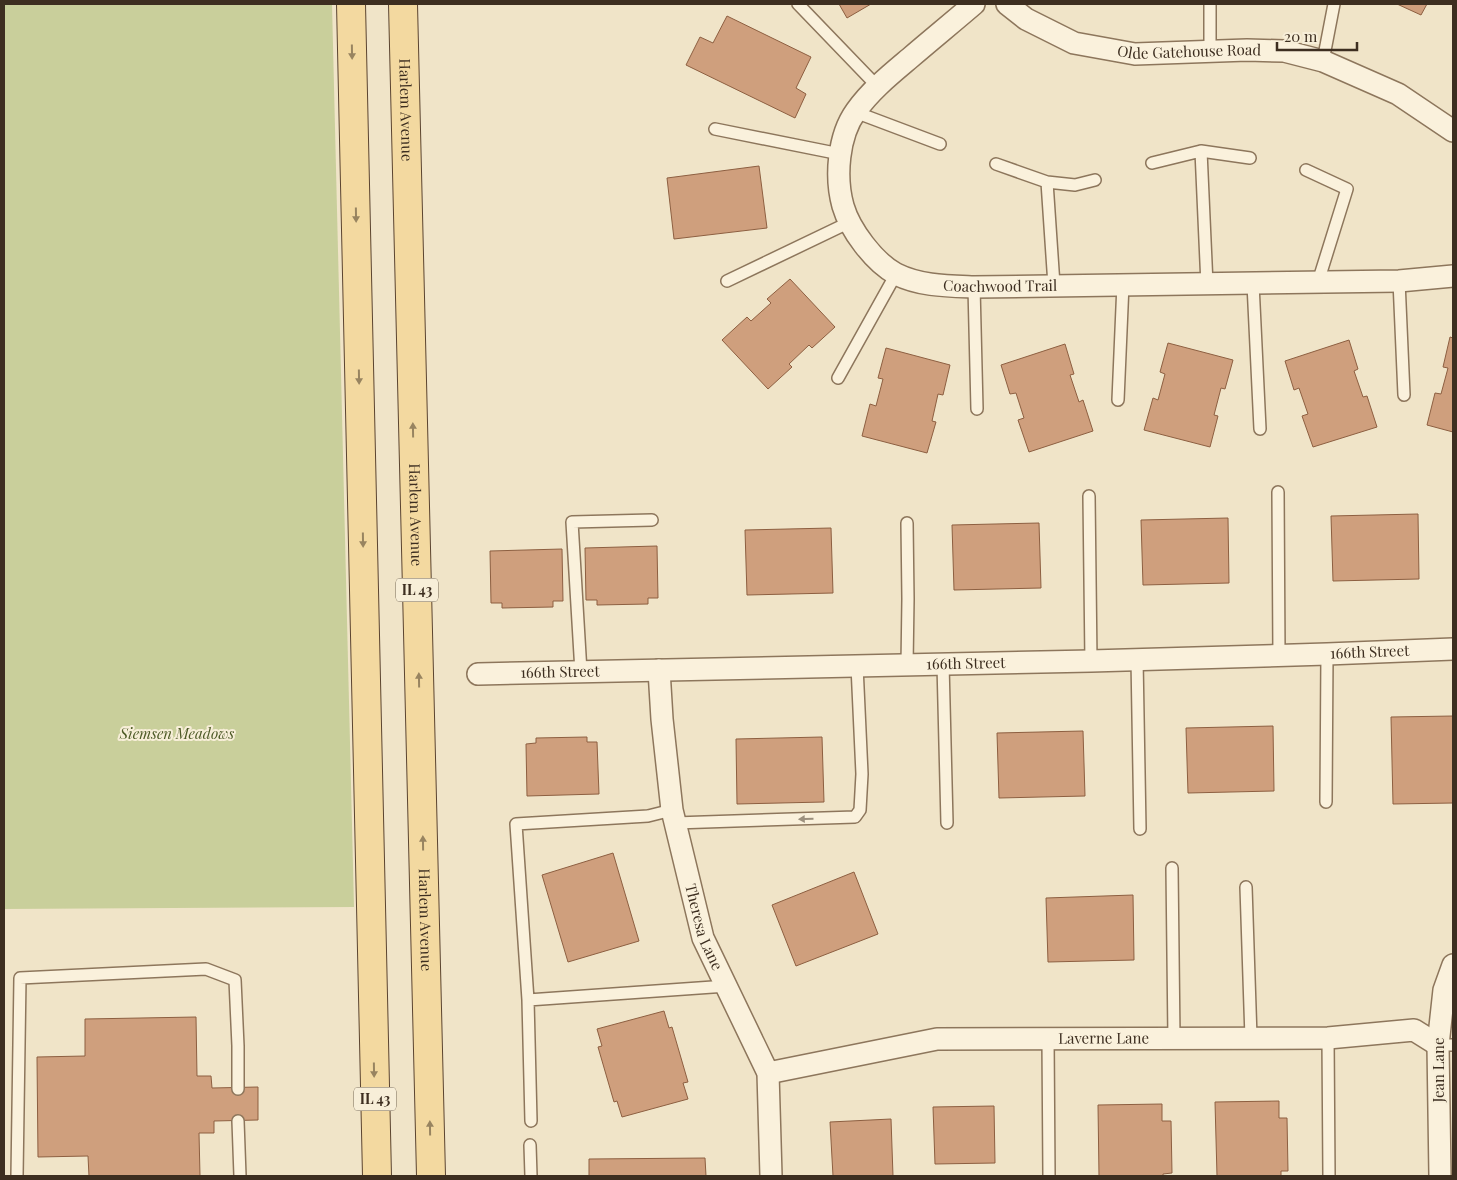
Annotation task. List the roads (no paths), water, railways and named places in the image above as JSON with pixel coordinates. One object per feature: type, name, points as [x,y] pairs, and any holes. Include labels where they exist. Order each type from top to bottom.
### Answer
[{"type":"main road","name":"IL 43","points":[[351,4],[377,1176]]},
{"type":"main road","name":"Harlem Avenue","points":[[403,4],[431,1176]]},
{"type":"street","name":"Coachwood Trail","points":[[974,4],[877,86],[855,112],[848,125],[840,154],[839,174],[843,207],[860,239],[878,262],[896,274],[916,282],[934,286],[974,287],[1399,281],[1453,276]]},
{"type":"street","name":"Olde Gatehouse Road","points":[[1007,4],[1026,18],[1074,43],[1135,54],[1247,50],[1284,51],[1323,61],[1398,94],[1453,131]]},
{"type":"street","name":"166th Street","points":[[478,674],[1092,661],[1453,649]]},
{"type":"street","name":"Theresa Lane","points":[[658,670],[674,816],[703,938],[768,1073],[771,1176]]},
{"type":"street","name":"Jean Lane","points":[[1440,1176],[1446,1045],[1444,990],[1453,965]]},
{"type":"street","name":"Laverne Lane","points":[[768,1073],[937,1039],[1328,1038],[1414,1030],[1446,1045]]},
{"type":"lane","points":[[798,4],[877,86]]},
{"type":"lane","points":[[1210,4],[1210,51]]},
{"type":"lane","points":[[1323,61],[1334,4]]},
{"type":"lane","points":[[855,112],[940,144]]},
{"type":"lane","points":[[715,129],[840,154]]},
{"type":"lane","points":[[1200,150],[1208,285]]},
{"type":"lane","points":[[1152,163],[1200,150],[1250,158]]},
{"type":"lane","points":[[996,164],[1047,182],[1076,185],[1096,180]]},
{"type":"lane","points":[[1306,170],[1348,190],[1318,282]]},
{"type":"lane","points":[[1047,182],[1054,285]]},
{"type":"lane","points":[[727,281],[850,222]]},
{"type":"lane","points":[[838,378],[896,274]]},
{"type":"lane","points":[[1399,281],[1404,395]]},
{"type":"lane","points":[[1118,400],[1123,284]]},
{"type":"lane","points":[[1253,284],[1260,429]]},
{"type":"lane","points":[[974,287],[977,409]]},
{"type":"lane","points":[[1278,492],[1279,655]]},
{"type":"lane","points":[[1089,496],[1092,661]]},
{"type":"lane","points":[[581,672],[572,522],[652,520]]},
{"type":"lane","points":[[907,523],[907,665]]},
{"type":"lane","points":[[1326,802],[1327,654]]},
{"type":"lane","points":[[1137,659],[1140,829]]},
{"type":"lane","points":[[943,664],[947,823]]},
{"type":"lane","points":[[531,1121],[528,1000],[516,824],[648,816],[855,817],[860,810],[862,774],[857,666]]},
{"type":"lane","points":[[1172,868],[1174,1038]]},
{"type":"lane","points":[[1246,887],[1251,1038]]},
{"type":"lane","points":[[17,1176],[20,978],[206,968],[235,980],[238,1089]]},
{"type":"lane","points":[[528,1000],[727,986]]},
{"type":"lane","points":[[1328,1038],[1329,1176]]},
{"type":"lane","points":[[1048,1039],[1049,1176]]},
{"type":"lane","points":[[238,1121],[240,1176]]},
{"type":"lane","points":[[530,1145],[531,1176]]},
{"type":"park label","name":"Siemsen Meadows","points":[[177,734]]}]
